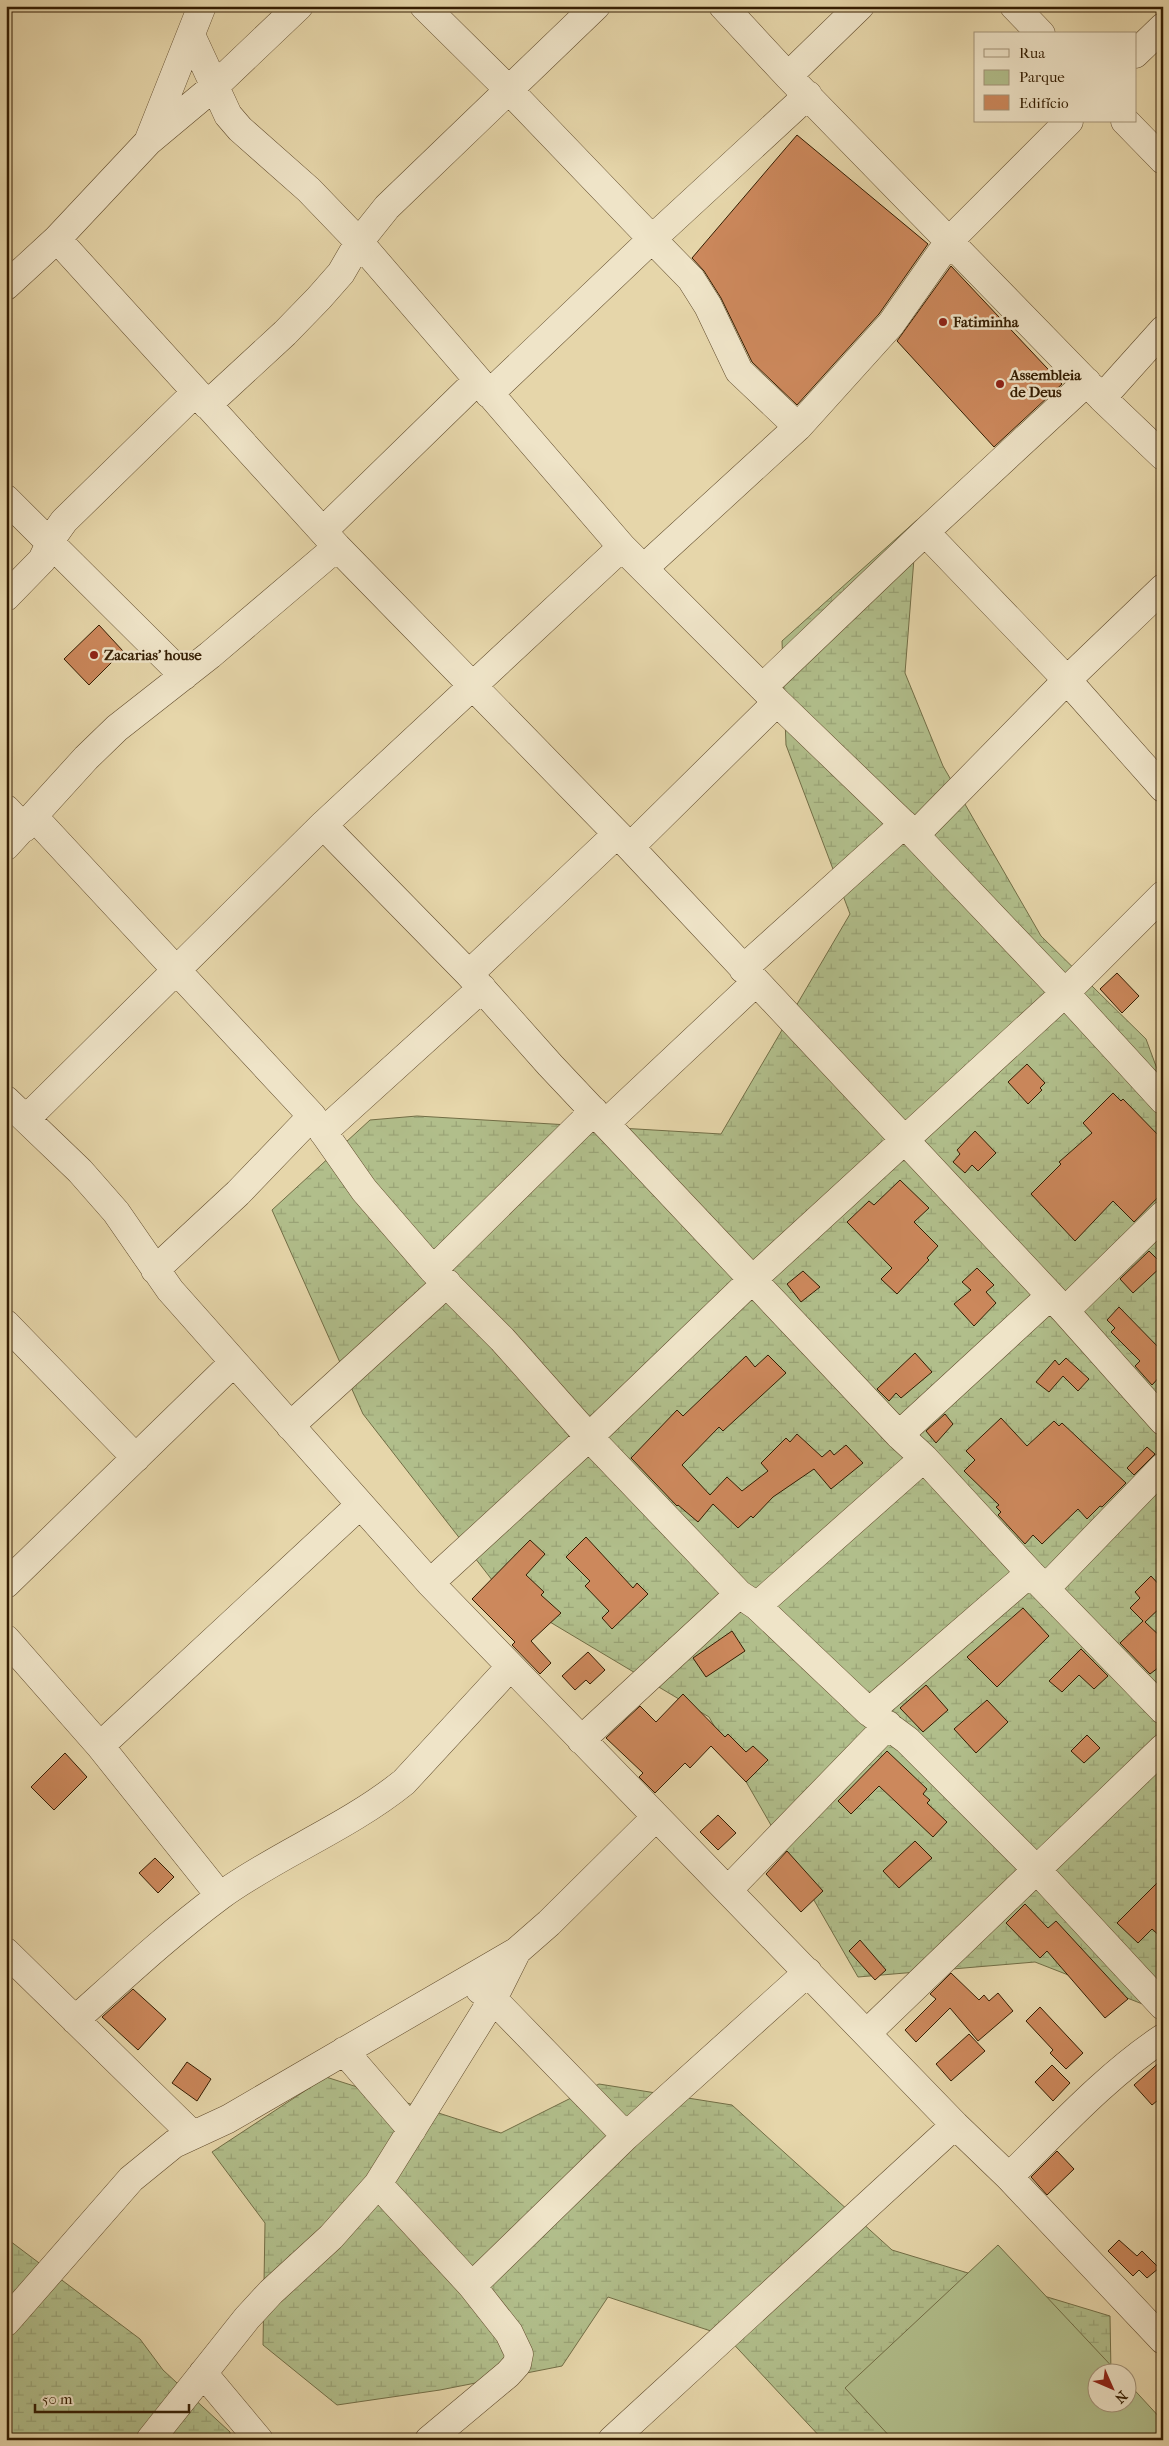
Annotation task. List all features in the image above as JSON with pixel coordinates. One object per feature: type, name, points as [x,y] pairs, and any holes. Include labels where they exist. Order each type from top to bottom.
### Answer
[{"type":"street","points":[[148,142],[202,6]]},
{"type":"street","points":[[6,286],[58,239],[148,142],[216,85],[299,6]]},
{"type":"street","points":[[424,6],[508,89],[652,239],[674,259],[691,279],[708,306],[739,371],[798,427]]},
{"type":"street","points":[[6,597],[42,560],[49,543],[64,521],[201,399],[285,333],[341,273],[359,242],[387,207],[596,6]]},
{"type":"street","points":[[723,6],[788,76],[950,240],[1094,390],[1163,456]]},
{"type":"street","points":[[788,76],[860,6]]},
{"type":"street","points":[[1014,6],[1039,32]]},
{"type":"street","points":[[1136,53],[1163,27]]},
{"type":"street","points":[[191,35],[228,114],[240,129],[309,190],[359,242],[622,546],[909,830],[1065,993],[1163,1100]]},
{"type":"street","points":[[808,95],[652,239],[484,387],[330,539],[184,676],[117,728],[18,825],[178,969],[317,1124],[364,1190],[440,1276],[502,1339],[589,1437],[748,1600],[878,1718],[907,1740],[1036,1869],[1163,2006]]},
{"type":"street","points":[[644,568],[798,427],[890,324],[950,240],[1068,122]]},
{"type":"street","points":[[1126,122],[1163,160]]},
{"type":"street","points":[[58,239],[201,399],[330,539],[623,840],[1058,1304],[1163,1421]]},
{"type":"street","points":[[155,1270],[238,1193],[475,981],[623,840],[770,694],[925,532],[1163,330]]},
{"type":"street","points":[[6,499],[184,676]]},
{"type":"street","points":[[925,532],[1066,680],[1163,788]]},
{"type":"street","points":[[26,1120],[323,825],[622,546]]},
{"type":"street","points":[[290,1426],[600,1117],[749,976],[909,830],[1163,588]]},
{"type":"street","points":[[323,825],[475,981],[899,1435],[924,1458],[1163,1710]]},
{"type":"street","points":[[430,1583],[589,1437],[753,1279],[1065,993],[1163,895]]},
{"type":"street","points":[[6,1100],[80,1171],[116,1212],[155,1270],[233,1363],[430,1583],[956,2126],[1158,2325]]},
{"type":"street","points":[[899,1435],[1163,1215]]},
{"type":"street","points":[[6,1324],[136,1458]]},
{"type":"street","points":[[6,1584],[233,1363]]},
{"type":"street","points":[[581,1740],[748,1600],[924,1458]]},
{"type":"street","points":[[728,1890],[878,1718],[1038,1580],[1163,1467]]},
{"type":"street","points":[[100,1746],[360,1505]]},
{"type":"street","points":[[6,1639],[100,1746],[220,1896]]},
{"type":"street","points":[[75,2020],[155,1949],[220,1896],[388,1794],[416,1770],[510,1667]]},
{"type":"street","points":[[867,2033],[1163,1748]]},
{"type":"street","points":[[6,2322],[131,2180],[165,2150],[192,2134],[228,2119],[518,1951],[549,1923],[656,1817]]},
{"type":"street","points":[[150,2440],[247,2318],[271,2292],[331,2237],[378,2184],[494,1999],[518,1951]]},
{"type":"street","points":[[6,1952],[192,2134]]},
{"type":"street","points":[[472,2286],[626,2136],[808,1972]]},
{"type":"street","points":[[466,1980],[494,1999],[626,2136]]},
{"type":"street","points":[[1009,2177],[1077,2110],[1146,2049],[1163,2038]]},
{"type":"street","points":[[344,2051],[412,2130]]},
{"type":"street","points":[[612,2440],[956,2126]]},
{"type":"street","points":[[378,2184],[472,2286],[510,2333],[520,2354],[516,2364],[508,2374],[429,2440]]},
{"type":"street","points":[[202,2373],[259,2440]]},
{"type":"green space","points":[[917,520],[905,673],[943,766],[1041,936],[1146,1039],[1163,1085],[1163,2012],[1035,1962],[858,1977],[709,1717],[503,1594],[363,1414],[272,1210],[370,1120],[417,1116],[721,1134],[850,914],[786,745],[782,641]]},
{"type":"green space","points":[[326,2077],[501,2133],[599,2084],[732,2105],[892,2250],[1110,2316],[1111,2364],[1086,2364],[1086,2414],[1098,2414],[1102,2440],[823,2440],[726,2336],[608,2297],[562,2366],[440,2390],[337,2405],[263,2345],[265,2223],[212,2152]]},
{"type":"green space","points":[[6,2238],[140,2339],[163,2370],[230,2432],[230,2440],[6,2440]]},
{"type":"green space","points":[[998,2245],[1110,2364],[1086,2364],[1086,2414],[1136,2414],[1136,2392],[1163,2421],[1163,2440],[893,2440],[845,2388]]},
{"type":"building","points":[[797,135],[928,244],[879,314],[797,405],[752,362],[721,298],[704,271],[692,258]]},
{"type":"building","name":"Assembleia de Deus","points":[[951,266],[1062,384],[994,447],[897,341]]},
{"type":"building","name":"Zacarias' house","points":[[99,625],[123,651],[89,685],[64,659]]},
{"type":"building","points":[[1117,973],[1139,996],[1122,1013],[1100,989]]},
{"type":"building","points":[[1027,1064],[1045,1083],[1040,1088],[1042,1090],[1028,1104],[1008,1082]]},
{"type":"building","points":[[1113,1093],[1121,1101],[1123,1099],[1163,1140],[1163,1192],[1134,1222],[1113,1201],[1075,1241],[1031,1194],[1061,1164],[1059,1162],[1092,1133],[1083,1123]]},
{"type":"building","points":[[975,1131],[996,1153],[978,1171],[972,1165],[965,1173],[953,1162],[960,1154],[957,1150]]},
{"type":"building","points":[[900,1180],[929,1208],[914,1222],[938,1246],[927,1258],[929,1260],[897,1294],[881,1279],[892,1268],[847,1222],[869,1201],[874,1205]]},
{"type":"building","points":[[1149,1251],[1163,1265],[1133,1293],[1120,1279]]},
{"type":"building","points":[[977,1268],[994,1285],[986,1292],[996,1303],[974,1326],[954,1304],[971,1290],[962,1282]]},
{"type":"building","points":[[803,1271],[820,1287],[801,1302],[787,1284]]},
{"type":"building","points":[[1119,1307],[1163,1352],[1163,1373],[1152,1385],[1135,1366],[1140,1361],[1111,1332],[1115,1328],[1107,1320]]},
{"type":"building","points":[[915,1353],[932,1372],[901,1398],[896,1393],[889,1401],[877,1389]]},
{"type":"building","points":[[768,1355],[786,1373],[723,1431],[719,1427],[682,1465],[710,1495],[727,1477],[742,1491],[768,1471],[761,1463],[786,1438],[790,1442],[797,1434],[822,1457],[830,1450],[834,1455],[846,1445],[863,1463],[831,1489],[814,1469],[773,1497],[753,1518],[751,1516],[738,1528],[713,1504],[698,1522],[677,1506],[631,1458],[677,1410],[683,1416],[746,1356],[755,1367]]},
{"type":"building","points":[[1066,1358],[1089,1379],[1078,1391],[1063,1376],[1049,1392],[1036,1382],[1055,1360],[1059,1365]]},
{"type":"building","points":[[945,1414],[953,1424],[936,1443],[926,1431]]},
{"type":"building","points":[[1001,1418],[1027,1446],[1054,1421],[1059,1426],[1062,1423],[1126,1483],[1087,1519],[1078,1509],[1042,1544],[1033,1535],[1025,1544],[998,1515],[1001,1512],[996,1507],[999,1505],[964,1471],[975,1460],[966,1451]]},
{"type":"building","points":[[1147,1447],[1155,1454],[1134,1475],[1127,1468]]},
{"type":"building","points":[[586,1537],[633,1588],[637,1583],[648,1594],[612,1629],[602,1618],[609,1611],[585,1586],[590,1581],[566,1557]]},
{"type":"building","points":[[530,1540],[545,1554],[526,1575],[544,1592],[541,1595],[561,1613],[531,1641],[551,1663],[540,1674],[512,1645],[515,1642],[472,1599]]},
{"type":"building","points":[[1151,1576],[1163,1589],[1163,1605],[1145,1622],[1163,1639],[1163,1664],[1150,1674],[1120,1643],[1143,1621],[1130,1608],[1140,1598],[1135,1592]]},
{"type":"building","points":[[1023,1608],[1049,1636],[997,1687],[967,1657]]},
{"type":"building","points":[[732,1631],[745,1651],[706,1677],[693,1658]]},
{"type":"building","points":[[1081,1649],[1108,1676],[1094,1689],[1079,1675],[1062,1692],[1049,1681]]},
{"type":"building","points":[[588,1652],[605,1670],[590,1684],[586,1680],[575,1690],[562,1676]]},
{"type":"building","points":[[926,1685],[948,1710],[923,1732],[900,1708]]},
{"type":"building","points":[[683,1694],[725,1737],[728,1734],[746,1752],[753,1746],[768,1760],[746,1782],[711,1746],[690,1768],[685,1763],[655,1793],[639,1777],[643,1773],[606,1738],[640,1706],[656,1722]]},
{"type":"building","points":[[987,1700],[1008,1722],[976,1753],[954,1729]]},
{"type":"building","points":[[1087,1735],[1100,1748],[1084,1763],[1071,1751]]},
{"type":"building","points":[[887,1751],[927,1789],[923,1794],[930,1800],[927,1803],[947,1822],[933,1837],[879,1786],[851,1814],[838,1801]]},
{"type":"building","points":[[65,1753],[87,1777],[54,1810],[31,1787]]},
{"type":"building","points":[[718,1815],[736,1833],[718,1850],[700,1832]]},
{"type":"building","points":[[915,1841],[932,1858],[899,1888],[883,1871]]},
{"type":"building","points":[[787,1851],[823,1891],[801,1912],[766,1874]]},
{"type":"building","points":[[155,1858],[174,1877],[158,1893],[139,1873]]},
{"type":"building","points":[[1163,1877],[1163,1939],[1152,1929],[1138,1943],[1117,1923]]},
{"type":"building","points":[[1025,1904],[1048,1928],[1056,1921],[1128,1999],[1105,2018],[1047,1951],[1040,1958],[1006,1923]]},
{"type":"building","points":[[860,1940],[886,1970],[875,1980],[849,1951]]},
{"type":"building","points":[[951,1973],[979,2000],[984,1995],[989,2001],[998,1993],[1013,2011],[978,2041],[950,2008],[916,2042],[905,2030],[936,1999],[930,1994]]},
{"type":"building","points":[[133,1989],[166,2019],[138,2050],[102,2017]]},
{"type":"building","points":[[1040,2007],[1083,2053],[1066,2069],[1050,2053],[1053,2050],[1026,2021]]},
{"type":"building","points":[[969,2034],[985,2051],[951,2081],[936,2064]]},
{"type":"building","points":[[1163,2059],[1163,2096],[1152,2105],[1134,2085]]},
{"type":"building","points":[[187,2062],[211,2079],[197,2101],[172,2083]]},
{"type":"building","points":[[1052,2065],[1070,2083],[1053,2101],[1035,2082]]},
{"type":"building","points":[[1057,2151],[1074,2169],[1047,2195],[1031,2177]]},
{"type":"building","points":[[1119,2240],[1137,2256],[1142,2251],[1159,2268],[1147,2278],[1139,2270],[1133,2276],[1108,2251]]},
{"type":"place","name":"Fatiminha","points":[[943,322]]},
{"type":"place","name":"Assembleia de Deus","points":[[1000,384]]},
{"type":"place","name":"Zacarias' house","points":[[94,655]]}]
